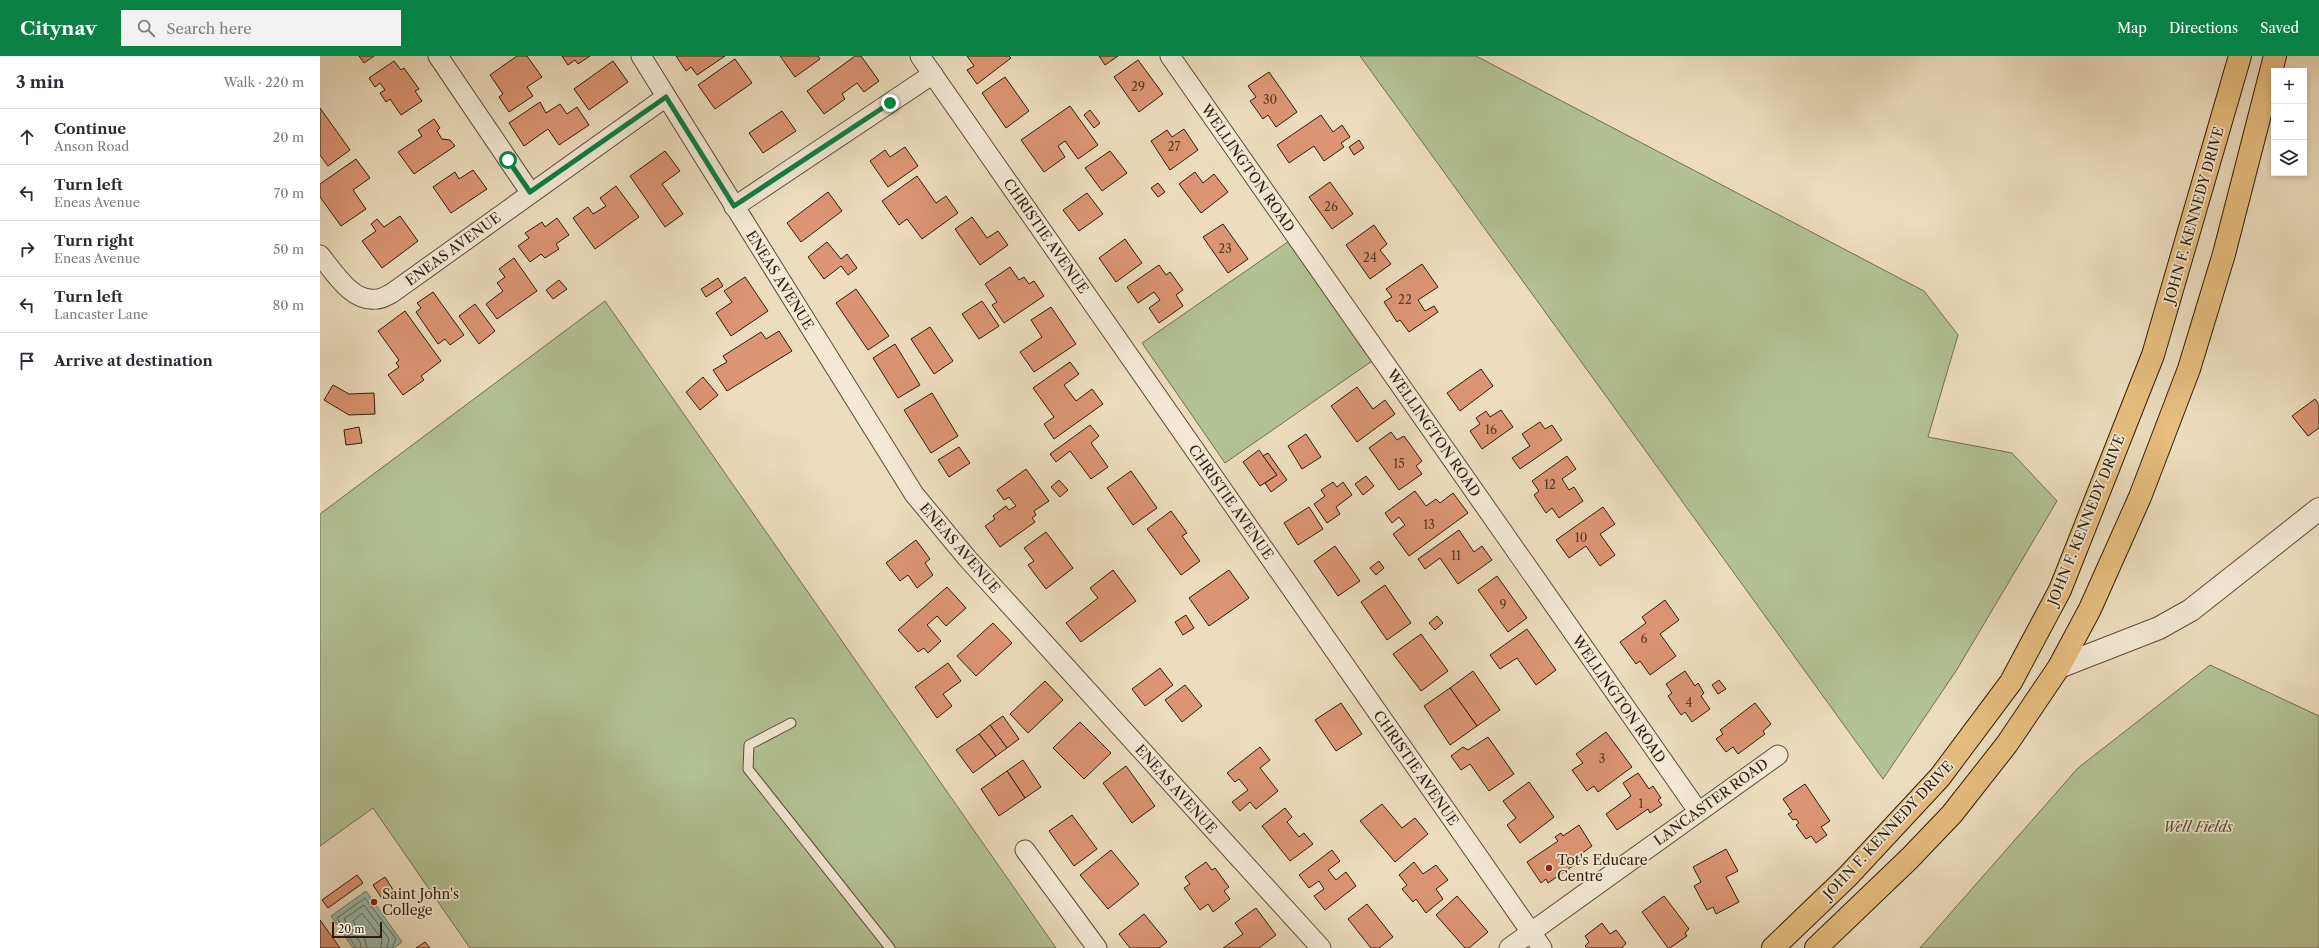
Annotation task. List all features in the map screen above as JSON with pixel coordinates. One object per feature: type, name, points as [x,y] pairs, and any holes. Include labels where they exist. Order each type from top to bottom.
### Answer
[{"type":"highway","name":"JOHN F. KENNEDY DRIVE","points":[[1773,948],[1848,876],[1940,777],[2010,682],[2060,590],[2154,355],[2240,56]]},
{"type":"highway","points":[[1816,948],[1872,896],[1952,814],[2007,744],[2059,667],[2090,608],[2117,551],[2190,369],[2222,260],[2275,56]]},
{"type":"street","points":[[438,56],[530,192]]},
{"type":"street","name":"ENEAS AVENUE","points":[[641,56],[914,494],[967,558],[1321,948]]},
{"type":"street","name":"CHRISTIE AVENUE","points":[[920,56],[1536,941]]},
{"type":"street","name":"WELLINGTON ROAD","points":[[1170,56],[1698,811]]},
{"type":"street","points":[[734,206],[933,74]]},
{"type":"street","name":"ENEAS AVENUE","points":[[320,255],[346,287],[362,298],[378,299],[392,293],[530,192],[666,97]]},
{"type":"street","points":[[2059,667],[2159,628],[2192,610],[2319,509]]},
{"type":"street","name":"LANCASTER ROAD","points":[[1509,948],[1536,941],[1698,811],[1778,755]]},
{"type":"street","points":[[1025,850],[1097,948]]},
{"type":"lane","points":[[791,723],[749,745],[748,769],[890,948]]},
{"type":"green space","points":[[1360,56],[1476,56],[1924,291],[1958,335],[1928,437],[2012,453],[2057,501],[1956,671],[1883,779]]},
{"type":"green space","points":[[1292,239],[1375,359],[1225,463],[1142,343]]},
{"type":"green space","points":[[605,301],[1056,948],[470,948],[373,808],[320,846],[320,514]]},
{"type":"green space","name":"Well Fields","points":[[2210,665],[2319,716],[2319,948],[1920,948],[2078,768]]},
{"type":"water","points":[[366,891],[402,942],[394,948],[353,948],[331,916]]},
{"type":"building","points":[[359,56],[374,56],[364,63]]},
{"type":"building","points":[[517,56],[527,56],[542,77],[527,87],[533,96],[509,112],[499,97],[503,94],[490,75]]},
{"type":"building","points":[[562,56],[590,56],[578,64],[575,60],[568,65]]},
{"type":"building","points":[[676,56],[725,56],[697,75],[691,67],[686,71]]},
{"type":"building","points":[[780,56],[818,56],[820,59],[795,77]]},
{"type":"building","points":[[855,56],[861,56],[879,81],[864,92],[857,83],[842,94],[845,99],[824,114],[807,91]]},
{"type":"building","points":[[967,56],[1009,56],[1011,58],[977,84],[967,70],[974,66]]},
{"type":"building","points":[[1099,56],[1118,56],[1105,65]]},
{"type":"building","points":[[735,59],[752,83],[715,109],[698,85]]},
{"type":"building","points":[[1138,60],[1163,94],[1139,112],[1114,77]]},
{"type":"building","points":[[394,61],[401,70],[404,68],[419,89],[415,91],[422,101],[401,115],[390,99],[386,102],[380,93],[385,90],[380,83],[375,87],[369,78]]},
{"type":"building","points":[[613,61],[628,82],[589,110],[574,89]]},
{"type":"building","points":[[1269,72],[1297,112],[1276,127],[1268,115],[1263,119],[1250,101],[1256,97],[1248,86]]},
{"type":"building","points":[[1005,77],[1029,111],[1006,128],[982,93]]},
{"type":"building","points":[[540,102],[546,113],[560,104],[567,114],[577,107],[589,125],[559,145],[548,129],[524,146],[509,123]]},
{"type":"building","points":[[1070,106],[1098,145],[1078,159],[1065,141],[1058,146],[1065,157],[1044,172],[1021,140]]},
{"type":"building","points":[[320,108],[350,150],[328,166],[320,155]]},
{"type":"building","points":[[1090,110],[1100,123],[1094,128],[1084,115]]},
{"type":"building","points":[[782,111],[796,131],[763,153],[749,133]]},
{"type":"building","points":[[1321,115],[1333,132],[1342,125],[1350,137],[1341,143],[1344,147],[1324,161],[1314,146],[1289,163],[1277,145]]},
{"type":"building","points":[[434,119],[440,128],[437,131],[442,139],[450,140],[455,146],[414,174],[398,152],[422,136],[418,130]]},
{"type":"building","points":[[1184,129],[1198,150],[1170,170],[1151,141],[1167,130],[1172,137]]},
{"type":"building","points":[[1359,140],[1364,148],[1354,155],[1349,147]]},
{"type":"building","points":[[905,147],[918,166],[888,187],[870,161],[885,150],[890,157]]},
{"type":"building","points":[[665,151],[680,171],[662,184],[683,214],[665,227],[630,176]]},
{"type":"building","points":[[1110,151],[1127,173],[1102,191],[1085,168]]},
{"type":"building","points":[[356,159],[370,178],[353,190],[366,209],[341,226],[320,197],[320,184]]},
{"type":"building","points":[[473,170],[487,189],[451,213],[433,187],[455,172],[459,179]]},
{"type":"building","points":[[1195,172],[1203,183],[1214,174],[1228,192],[1201,213],[1179,184]]},
{"type":"building","points":[[917,176],[936,203],[946,196],[958,213],[922,239],[907,219],[899,225],[882,201]]},
{"type":"building","points":[[1330,182],[1353,214],[1332,229],[1309,197]]},
{"type":"building","points":[[1158,183],[1165,192],[1158,197],[1151,188]]},
{"type":"building","points":[[616,186],[639,217],[595,249],[573,218],[588,207],[593,214],[606,206],[600,198]]},
{"type":"building","points":[[828,192],[842,211],[801,242],[787,223]]},
{"type":"building","points":[[1087,193],[1103,214],[1079,231],[1063,210]]},
{"type":"building","points":[[400,216],[418,241],[382,268],[362,241],[376,231],[371,224],[377,219],[384,227]]},
{"type":"building","points":[[972,217],[987,238],[998,231],[1008,245],[980,265],[955,229]]},
{"type":"building","points":[[557,218],[569,235],[556,244],[559,249],[545,258],[541,254],[530,262],[518,246],[529,238],[525,233],[542,222],[545,227]]},
{"type":"building","points":[[1223,224],[1248,259],[1228,273],[1203,237]]},
{"type":"building","points":[[1374,225],[1387,244],[1380,250],[1391,264],[1370,279],[1346,245]]},
{"type":"building","points":[[1125,239],[1142,263],[1116,282],[1099,258]]},
{"type":"building","points":[[827,242],[841,259],[847,254],[857,268],[848,275],[841,266],[824,279],[808,257]]},
{"type":"building","points":[[514,258],[537,291],[497,319],[486,304],[503,291],[497,283],[505,277],[499,269]]},
{"type":"building","points":[[1422,264],[1438,287],[1418,300],[1425,311],[1434,306],[1438,312],[1409,332],[1400,320],[1397,322],[1384,302],[1392,297],[1386,289]]},
{"type":"building","points":[[1159,265],[1166,275],[1170,272],[1183,290],[1176,295],[1183,306],[1159,323],[1149,308],[1160,300],[1154,292],[1138,303],[1127,287]]},
{"type":"building","points":[[1010,267],[1019,280],[1024,277],[1029,284],[1034,281],[1044,296],[1004,323],[992,305],[997,302],[985,284]]},
{"type":"building","points":[[745,277],[768,311],[731,336],[716,313],[732,302],[724,291]]},
{"type":"building","points":[[718,278],[723,286],[706,297],[701,289]]},
{"type":"building","points":[[559,280],[567,289],[553,299],[546,290]]},
{"type":"building","points":[[856,289],[889,336],[868,350],[836,303]]},
{"type":"building","points":[[433,292],[464,335],[450,345],[445,339],[438,344],[416,312],[421,308],[417,303]]},
{"type":"building","points":[[982,301],[999,326],[979,339],[962,314]]},
{"type":"building","points":[[475,304],[495,331],[479,344],[459,316]]},
{"type":"building","points":[[1051,307],[1076,344],[1034,372],[1020,352],[1042,337],[1031,320]]},
{"type":"building","points":[[405,311],[441,361],[421,376],[424,380],[403,395],[388,375],[399,367],[396,363],[399,360],[378,331]]},
{"type":"building","points":[[930,327],[953,361],[934,374],[911,339]]},
{"type":"building","points":[[779,331],[792,351],[727,391],[713,370],[727,362],[723,356],[761,332],[766,339]]},
{"type":"building","points":[[895,344],[920,385],[898,398],[873,358]]},
{"type":"building","points":[[1070,362],[1079,374],[1064,385],[1076,401],[1092,389],[1103,404],[1054,439],[1044,424],[1054,417],[1033,388]]},
{"type":"building","points":[[1481,369],[1493,386],[1460,411],[1447,393]]},
{"type":"building","points":[[703,377],[718,395],[700,410],[686,392]]},
{"type":"building","points":[[333,385],[349,394],[374,393],[375,414],[349,415],[324,400]]},
{"type":"building","points":[[1357,387],[1373,409],[1385,400],[1395,414],[1357,442],[1331,406]]},
{"type":"building","points":[[932,393],[958,436],[931,453],[904,410]]},
{"type":"building","points":[[2315,399],[2319,405],[2319,428],[2308,436],[2292,416]]},
{"type":"building","points":[[1501,410],[1513,427],[1482,449],[1470,431],[1480,424],[1476,418],[1486,411],[1490,417]]},
{"type":"building","points":[[1540,422],[1545,429],[1552,425],[1562,440],[1520,469],[1512,458],[1530,446],[1522,434]]},
{"type":"building","points":[[1090,425],[1099,436],[1091,443],[1108,467],[1091,479],[1070,451],[1056,462],[1050,454]]},
{"type":"building","points":[[359,427],[362,443],[346,445],[344,430]]},
{"type":"building","points":[[1391,432],[1397,440],[1404,436],[1422,461],[1416,466],[1422,474],[1399,490],[1369,448]]},
{"type":"building","points":[[1306,434],[1321,457],[1302,469],[1288,446]]},
{"type":"building","points":[[959,447],[970,463],[949,477],[938,460]]},
{"type":"building","points":[[1259,450],[1277,475],[1260,486],[1243,462]]},
{"type":"building","points":[[1268,453],[1287,480],[1271,492],[1265,483],[1277,475],[1263,456]]},
{"type":"building","points":[[1567,456],[1576,469],[1562,479],[1569,490],[1574,487],[1583,501],[1559,518],[1552,508],[1546,513],[1534,495],[1539,491],[1532,481]]},
{"type":"building","points":[[1026,469],[1049,501],[1034,511],[1036,515],[1032,518],[1035,522],[1000,547],[985,526],[995,519],[993,516],[1006,506],[1009,510],[1016,506],[1009,497],[1004,500],[997,490]]},
{"type":"building","points":[[1131,471],[1157,508],[1133,525],[1107,488]]},
{"type":"building","points":[[1366,476],[1374,486],[1363,495],[1355,484]]},
{"type":"building","points":[[1059,480],[1068,490],[1060,497],[1051,487]]},
{"type":"building","points":[[1333,482],[1337,487],[1343,482],[1352,495],[1336,507],[1340,514],[1327,523],[1314,504],[1325,496],[1321,490]]},
{"type":"building","points":[[1415,491],[1426,506],[1436,499],[1440,503],[1453,493],[1468,513],[1409,556],[1393,534],[1405,525],[1399,517],[1392,523],[1385,513]]},
{"type":"building","points":[[1309,507],[1323,529],[1298,545],[1284,523]]},
{"type":"building","points":[[1603,507],[1615,524],[1600,534],[1615,555],[1600,566],[1586,546],[1569,558],[1556,540]]},
{"type":"building","points":[[1171,511],[1187,533],[1182,536],[1200,561],[1181,575],[1147,529]]},
{"type":"building","points":[[1459,530],[1474,552],[1482,546],[1492,560],[1458,584],[1440,558],[1425,569],[1418,559]]},
{"type":"building","points":[[1046,532],[1073,568],[1046,589],[1028,565],[1034,561],[1024,548]]},
{"type":"building","points":[[916,540],[930,559],[925,563],[933,575],[917,588],[908,575],[900,581],[886,563]]},
{"type":"building","points":[[1335,546],[1360,581],[1338,596],[1314,561]]},
{"type":"building","points":[[1379,561],[1384,568],[1376,575],[1370,568]]},
{"type":"building","points":[[1113,570],[1136,601],[1081,642],[1066,623],[1098,598],[1090,588]]},
{"type":"building","points":[[1229,570],[1249,598],[1209,626],[1189,598]]},
{"type":"building","points":[[1497,576],[1527,618],[1508,632],[1478,590]]},
{"type":"building","points":[[1385,585],[1411,623],[1387,640],[1361,602]]},
{"type":"building","points":[[947,587],[966,608],[946,626],[937,616],[927,625],[941,641],[928,653],[924,648],[918,652],[898,630]]},
{"type":"building","points":[[1665,600],[1679,620],[1660,634],[1676,656],[1650,675],[1640,661],[1636,664],[1620,642],[1646,623],[1642,617]]},
{"type":"building","points":[[1186,615],[1194,628],[1183,635],[1175,622]]},
{"type":"building","points":[[1437,616],[1443,623],[1435,630],[1429,623]]},
{"type":"building","points":[[993,623],[1012,643],[976,676],[957,656]]},
{"type":"building","points":[[1527,629],[1556,670],[1536,685],[1517,658],[1500,669],[1490,655]]},
{"type":"building","points":[[1421,634],[1448,671],[1421,691],[1393,654]]},
{"type":"building","points":[[948,663],[961,681],[943,694],[952,706],[937,718],[915,687]]},
{"type":"building","points":[[1160,668],[1173,685],[1145,706],[1132,689]]},
{"type":"building","points":[[1473,671],[1500,710],[1477,726],[1450,688]]},
{"type":"building","points":[[1685,671],[1695,686],[1698,683],[1704,693],[1701,696],[1710,709],[1692,722],[1685,712],[1681,715],[1668,696],[1672,693],[1666,684]]},
{"type":"building","points":[[1719,680],[1726,689],[1718,694],[1712,685]]},
{"type":"building","points":[[1045,681],[1063,700],[1028,733],[1010,714]]},
{"type":"building","points":[[1185,685],[1202,706],[1182,722],[1165,700]]},
{"type":"building","points":[[1450,688],[1477,726],[1450,745],[1424,706]]},
{"type":"building","points":[[1341,703],[1362,734],[1336,751],[1315,720]]},
{"type":"building","points":[[1755,703],[1771,724],[1763,731],[1765,734],[1738,754],[1733,747],[1726,752],[1716,739],[1723,734],[1720,730]]},
{"type":"building","points":[[1003,716],[1019,739],[1007,748],[990,725]]},
{"type":"building","points":[[1080,722],[1111,753],[1084,779],[1053,748]]},
{"type":"building","points":[[990,725],[1007,748],[996,756],[979,734]]},
{"type":"building","points":[[1606,732],[1632,767],[1598,792],[1594,786],[1587,791],[1572,770],[1583,763],[1576,754]]},
{"type":"building","points":[[979,734],[996,756],[973,773],[956,750]]},
{"type":"building","points":[[1488,737],[1514,774],[1489,791],[1470,764],[1461,770],[1451,756],[1463,747],[1468,750]]},
{"type":"building","points":[[1260,747],[1270,760],[1260,768],[1278,791],[1256,809],[1250,802],[1240,811],[1232,802],[1248,790],[1239,779],[1235,782],[1227,773]]},
{"type":"building","points":[[1023,760],[1041,787],[1025,798],[1007,771]]},
{"type":"building","points":[[1126,766],[1155,806],[1132,823],[1103,783]]},
{"type":"building","points":[[1007,771],[1025,798],[999,816],[981,789]]},
{"type":"building","points":[[1638,773],[1649,789],[1653,786],[1661,798],[1658,800],[1662,805],[1650,813],[1648,809],[1617,830],[1606,814],[1631,796],[1623,783]]},
{"type":"building","points":[[1529,782],[1554,817],[1520,843],[1507,825],[1516,818],[1503,801]]},
{"type":"building","points":[[1805,784],[1830,821],[1821,827],[1827,835],[1816,843],[1811,836],[1806,839],[1796,825],[1799,823],[1796,819],[1793,820],[1788,814],[1792,812],[1783,799]]},
{"type":"building","points":[[1382,804],[1402,828],[1415,818],[1428,834],[1395,862],[1360,821]]},
{"type":"building","points":[[1285,808],[1292,817],[1287,822],[1299,837],[1304,833],[1313,844],[1290,861],[1262,826]]},
{"type":"building","points":[[1072,815],[1097,849],[1074,866],[1049,831]]},
{"type":"building","points":[[1579,825],[1592,846],[1577,857],[1580,861],[1548,883],[1546,879],[1541,883],[1527,862],[1558,841],[1555,837],[1561,833],[1563,836]]},
{"type":"building","points":[[1726,849],[1738,871],[1726,877],[1739,902],[1716,914],[1713,907],[1707,910],[1694,886],[1701,882],[1693,867]]},
{"type":"building","points":[[1111,850],[1139,884],[1108,909],[1080,875]]},
{"type":"building","points":[[1332,850],[1340,861],[1328,870],[1336,880],[1346,872],[1356,886],[1325,910],[1314,896],[1324,889],[1319,881],[1309,888],[1299,875]]},
{"type":"building","points":[[1206,862],[1212,870],[1215,868],[1229,887],[1224,891],[1230,899],[1213,912],[1208,904],[1200,910],[1184,888],[1190,884],[1185,877]]},
{"type":"building","points":[[1414,862],[1423,874],[1436,865],[1448,880],[1436,889],[1443,899],[1426,913],[1416,899],[1413,902],[1402,889],[1407,885],[1399,875]]},
{"type":"building","points":[[357,875],[363,883],[328,908],[322,900]]},
{"type":"building","points":[[385,877],[395,893],[383,900],[373,885]]},
{"type":"building","points":[[1457,896],[1488,932],[1469,948],[1465,948],[1436,915]]},
{"type":"building","points":[[1664,896],[1689,929],[1685,933],[1687,936],[1670,948],[1668,948],[1642,912]]},
{"type":"building","points":[[1367,904],[1393,937],[1379,948],[1371,948],[1348,919]]},
{"type":"building","points":[[1256,908],[1276,935],[1259,948],[1223,948],[1243,934],[1235,923]]},
{"type":"building","points":[[1144,914],[1167,942],[1159,948],[1130,948],[1119,934]]},
{"type":"building","points":[[320,920],[340,948],[320,948]]},
{"type":"building","points":[[1602,923],[1610,934],[1616,930],[1626,943],[1622,948],[1587,948],[1585,946],[1589,942],[1585,936]]},
{"type":"building","points":[[425,942],[430,948],[416,948]]},
{"type":"place","name":"Tot's Educare Centre","points":[[1549,868]]},
{"type":"place","name":"Saint John's College","points":[[374,902]]},
{"type":"route","points":[[508,160],[530,192],[666,97],[734,206],[890,103]]}]
